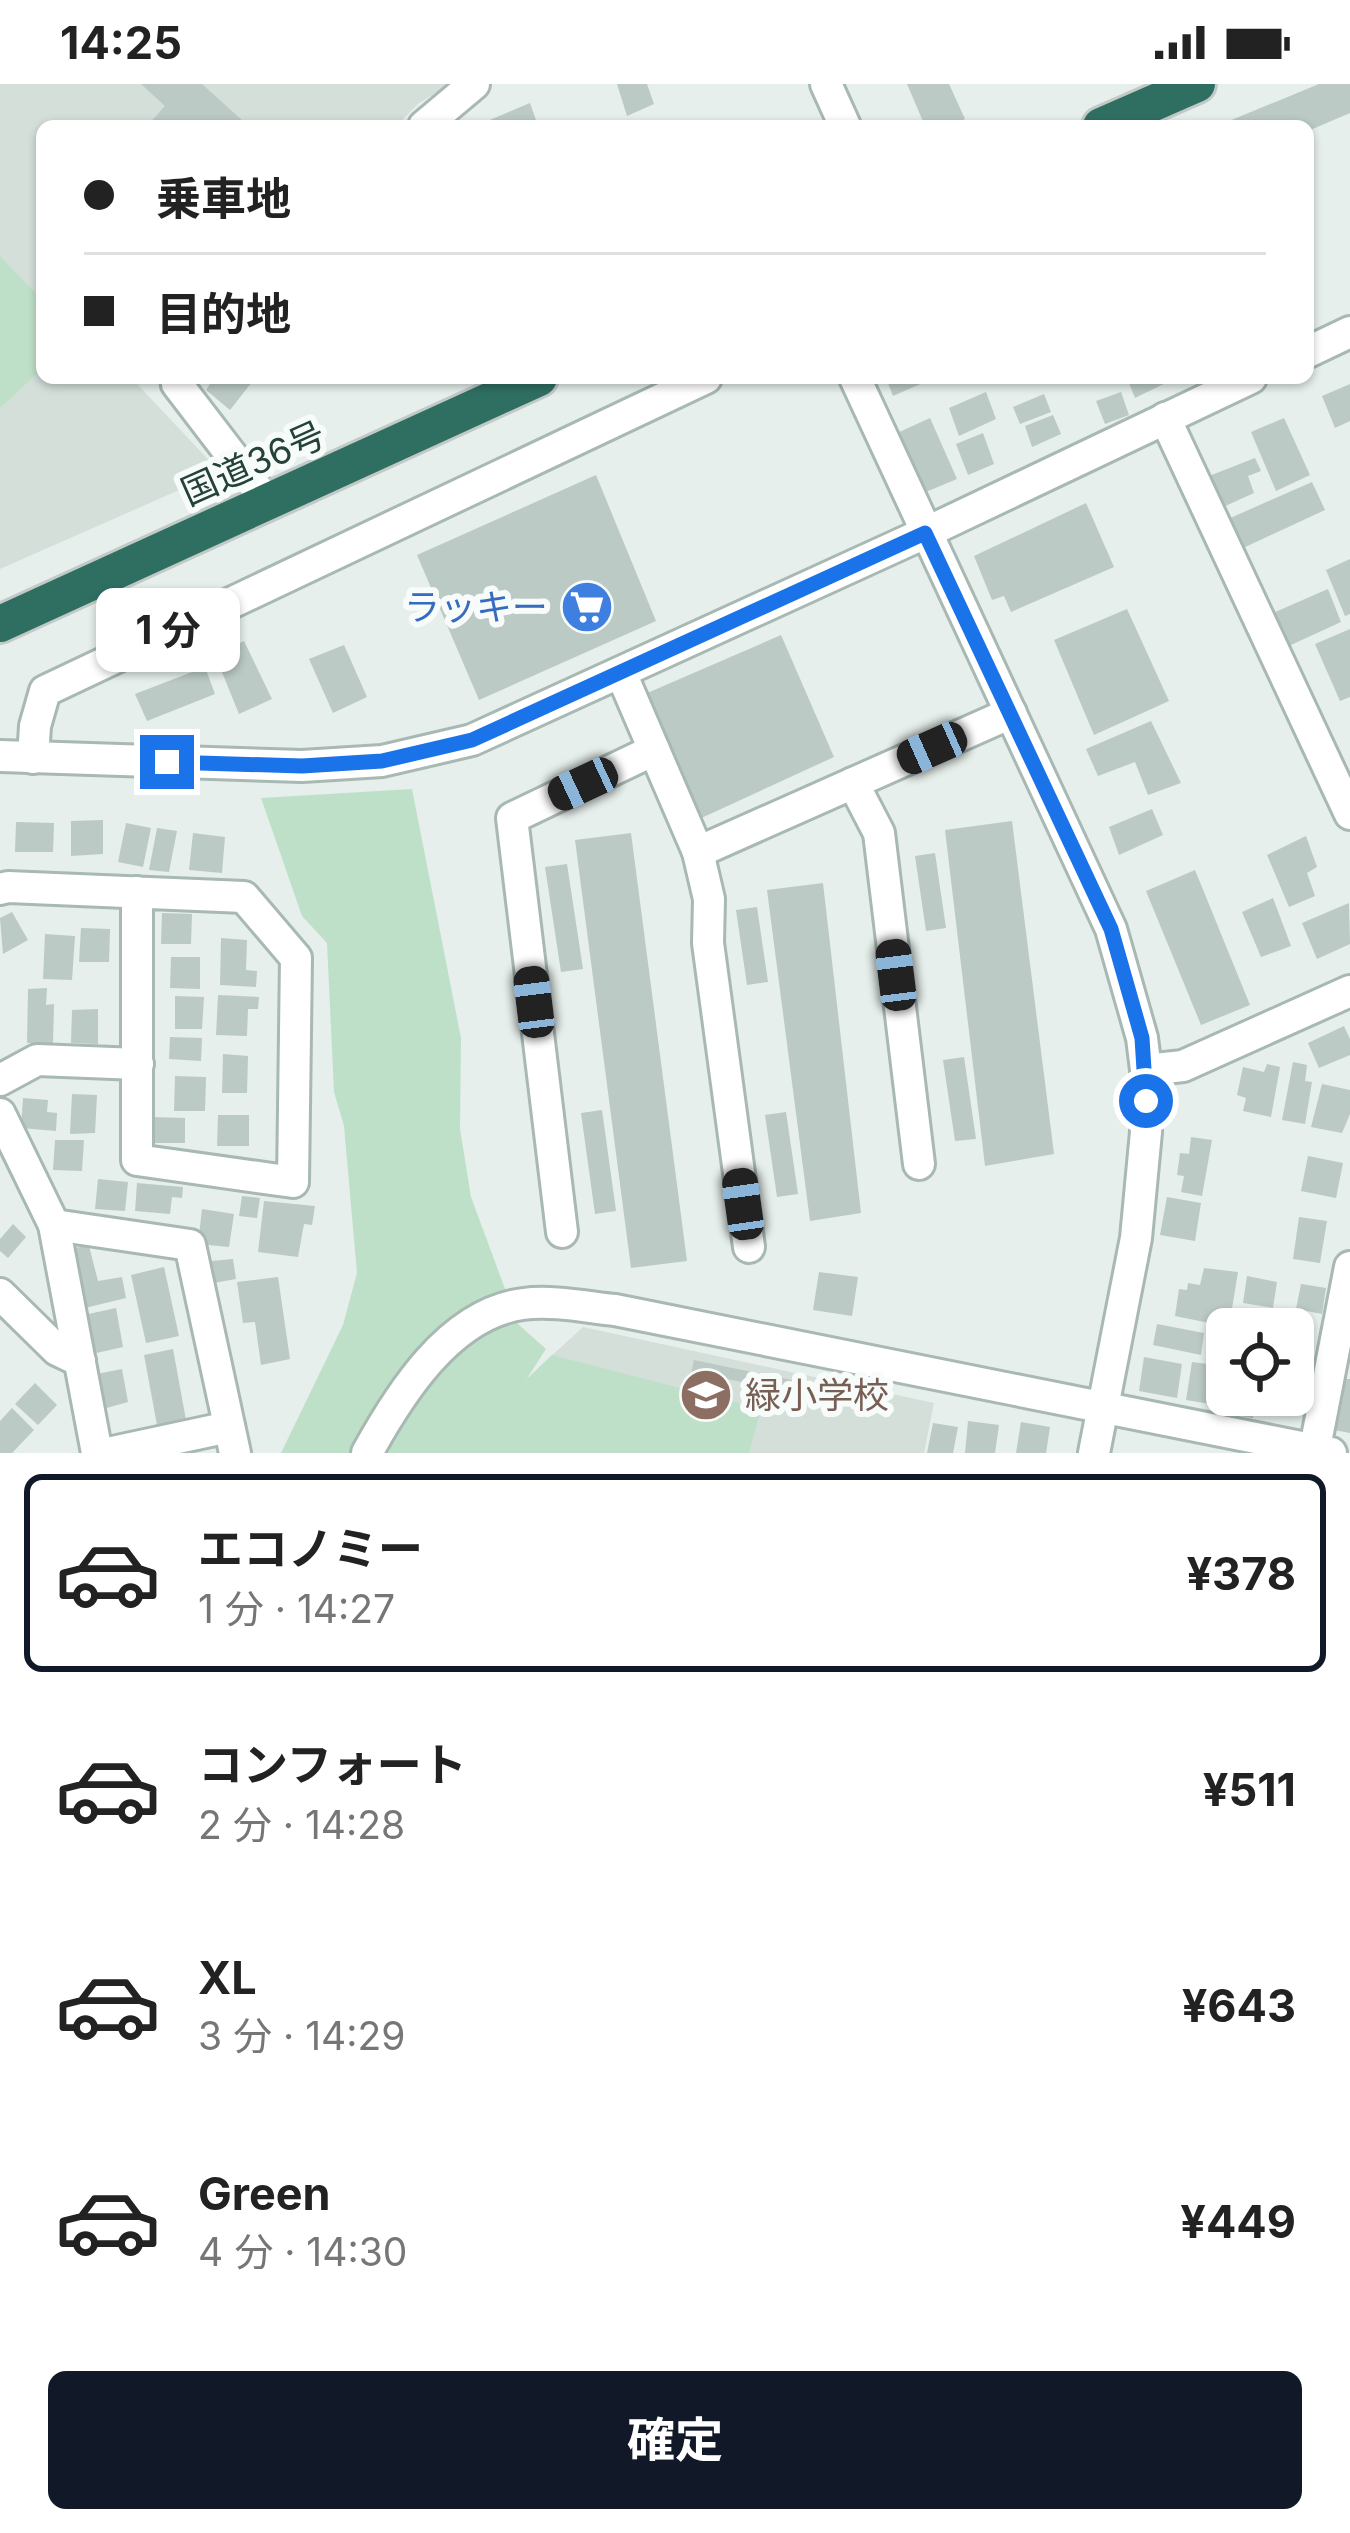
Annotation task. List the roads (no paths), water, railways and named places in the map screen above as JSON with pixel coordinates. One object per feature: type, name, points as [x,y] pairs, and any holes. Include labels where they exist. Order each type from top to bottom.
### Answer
[{"type":"highway","points":[[1115,120],[1197,84]]},
{"type":"highway","name":"国道36号","points":[[0,624],[526,384]]},
{"type":"street","points":[[431,120],[474,84]]},
{"type":"street","points":[[826,84],[842,120]]},
{"type":"street","points":[[1314,349],[1350,332]]},
{"type":"street","points":[[177,384],[268,503]]},
{"type":"street","points":[[33,758],[34,726],[45,691],[693,384]]},
{"type":"street","points":[[858,384],[1111,929],[1139,1025],[1146,1070],[1146,1132],[1136,1238],[1094,1453]]},
{"type":"street","points":[[0,757],[302,766],[382,761],[472,740],[1238,384]]},
{"type":"street","points":[[1165,418],[1350,814]]},
{"type":"street","points":[[621,674],[698,852],[710,899],[708,943],[749,1247]]},
{"type":"street","points":[[698,852],[1011,713]]},
{"type":"street","points":[[562,1232],[512,818],[654,750]]},
{"type":"street","points":[[853,783],[879,833],[920,1164]]},
{"type":"street","points":[[0,889],[137,892],[244,897],[296,958],[292,1182],[137,1160],[137,892]]},
{"type":"street","points":[[1146,1070],[1183,1066],[1350,992]]},
{"type":"street","points":[[0,1080],[37,1060],[137,1064]]},
{"type":"street","points":[[0,1114],[54,1225],[98,1453]]},
{"type":"street","points":[[54,1225],[190,1246],[232,1440],[108,1453]]},
{"type":"street","points":[[367,1453],[403,1390],[443,1345],[484,1319],[520,1304],[615,1310],[1320,1452],[1350,1267]]},
{"type":"street","points":[[0,1294],[57,1350],[80,1361]]},
{"type":"place","name":"ラッキー","points":[[587,607]]},
{"type":"place","name":"緑小学校","points":[[706,1395]]}]
